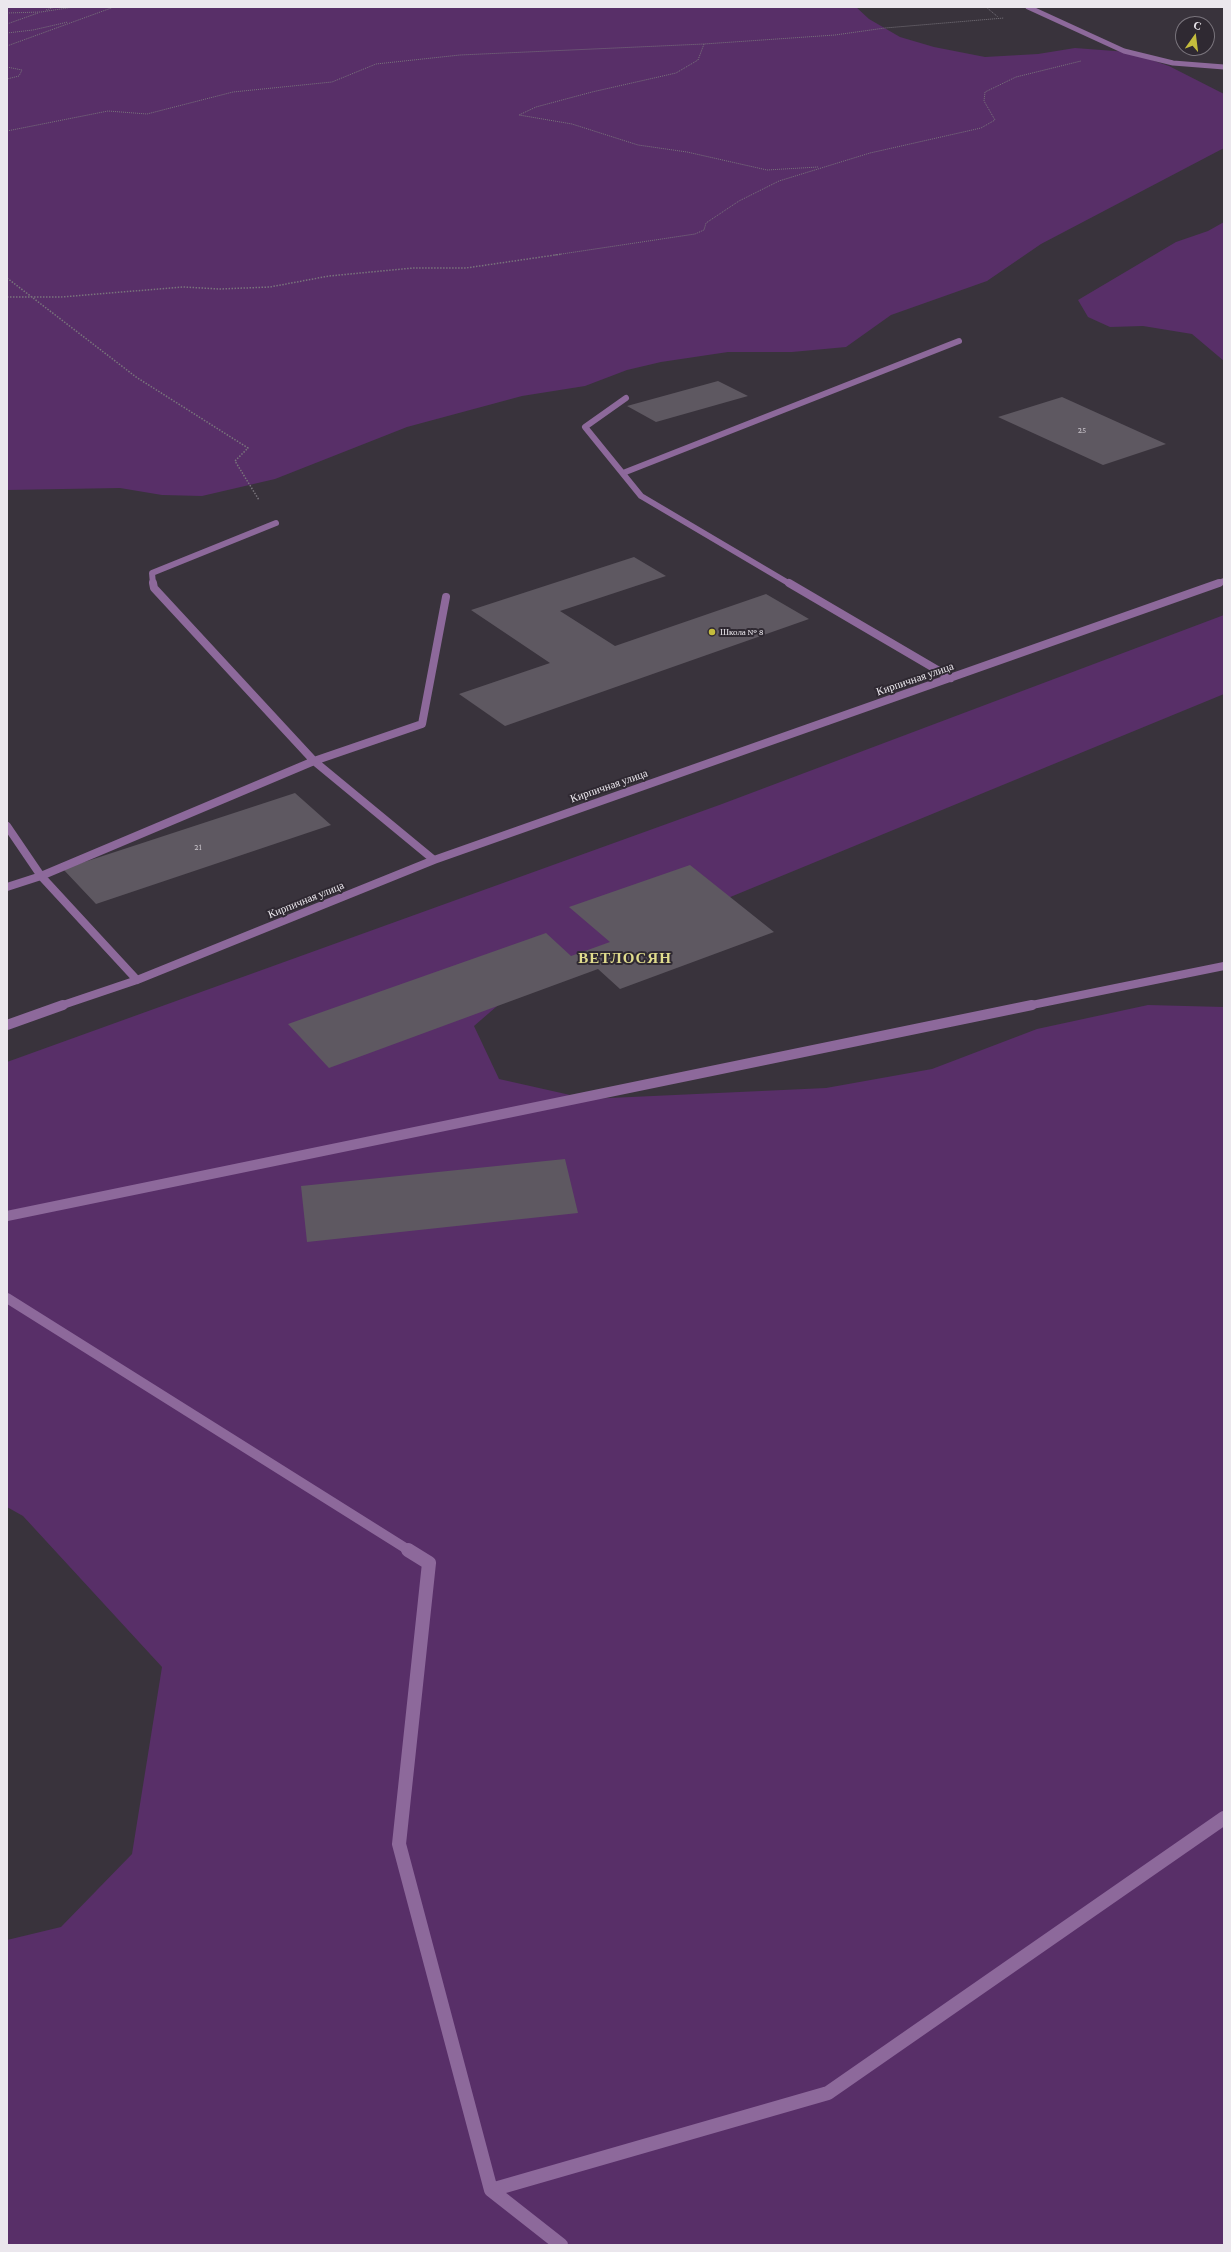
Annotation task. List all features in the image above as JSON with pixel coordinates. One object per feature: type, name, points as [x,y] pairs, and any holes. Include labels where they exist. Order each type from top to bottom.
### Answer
[{"type":"street","points":[[1028,7],[1124,50],[1173,63],[1224,67]]},
{"type":"street","points":[[623,473],[959,341]]},
{"type":"street","points":[[626,398],[585,427],[641,496],[951,678]]},
{"type":"street","points":[[276,523],[152,573],[154,588],[314,761],[434,860]]},
{"type":"street","name":"Кирпичная улица","points":[[7,1025],[137,980],[434,860],[1224,581]]},
{"type":"street","points":[[7,887],[41,876],[314,761],[422,724],[446,598]]},
{"type":"street","points":[[7,826],[41,876],[137,980]]},
{"type":"street","points":[[7,1216],[1224,966]]},
{"type":"street","points":[[7,1298],[429,1563],[399,1844],[491,2190],[561,2245]]},
{"type":"street","points":[[491,2190],[828,2093],[1224,1818]]},
{"type":"path","points":[[7,24],[55,7]]},
{"type":"path","points":[[7,13],[41,12],[74,7]]},
{"type":"path","points":[[7,46],[114,7]]},
{"type":"path","points":[[986,7],[998,18]]},
{"type":"path","points":[[7,131],[108,111],[147,114],[233,92],[332,82],[376,64],[460,55],[704,44],[835,35],[886,28],[1045,15]]},
{"type":"path","points":[[7,33],[33,30],[78,19]]},
{"type":"path","points":[[704,44],[698,60],[676,73],[592,92],[536,107],[519,115],[572,124],[638,145],[687,152],[767,170],[822,167]]},
{"type":"path","points":[[7,297],[61,297],[115,291],[183,287],[220,289],[270,287],[330,276],[413,268],[466,268],[671,239],[704,230],[706,223],[739,201],[779,182],[822,167],[981,128],[995,120],[984,101],[985,92],[1016,77],[1124,50]]},
{"type":"path","points":[[7,67],[22,70],[19,76],[7,79]]},
{"type":"path","points":[[7,278],[136,377],[248,448],[235,461],[251,489],[276,523]]},
{"type":"shaded area","points":[[7,7],[856,7],[869,19],[900,37],[934,47],[985,57],[1038,54],[1075,48],[1128,52],[1169,66],[1224,94],[1224,148],[1041,244],[987,281],[891,315],[846,347],[792,352],[728,352],[661,362],[627,370],[585,386],[522,396],[407,427],[275,479],[202,496],[162,495],[120,488],[7,490]]},
{"type":"shaded area","points":[[1224,222],[1224,361],[1192,334],[1143,326],[1110,327],[1088,317],[1078,300],[1176,242],[1208,231]]},
{"type":"shaded area","points":[[1224,615],[1224,694],[526,981],[474,1026],[499,1079],[588,1099],[826,1088],[932,1069],[1037,1029],[1148,1005],[1224,1007],[1224,2245],[7,2245],[7,1940],[61,1927],[132,1854],[162,1667],[23,1516],[7,1507],[7,1062],[722,804]]},
{"type":"building","points":[[718,381],[748,396],[656,422],[627,406]]},
{"type":"building","points":[[1062,397],[1166,444],[1103,465],[998,417]]},
{"type":"building","name":"Школа № 8","points":[[634,557],[666,576],[560,611],[615,646],[766,594],[809,619],[505,726],[459,694],[550,663],[471,610]]},
{"type":"building","points":[[295,793],[331,825],[96,904],[63,869]]},
{"type":"building","points":[[690,865],[774,932],[620,989],[598,969],[329,1068],[288,1024],[546,933],[571,956],[610,942],[569,907]]},
{"type":"building","points":[[565,1159],[578,1213],[307,1242],[301,1186]]},
{"type":"place","name":"Школа № 8","points":[[712,632]]},
{"type":"district","name":"ВЕТЛОСЯН","points":[[625,958]]}]
